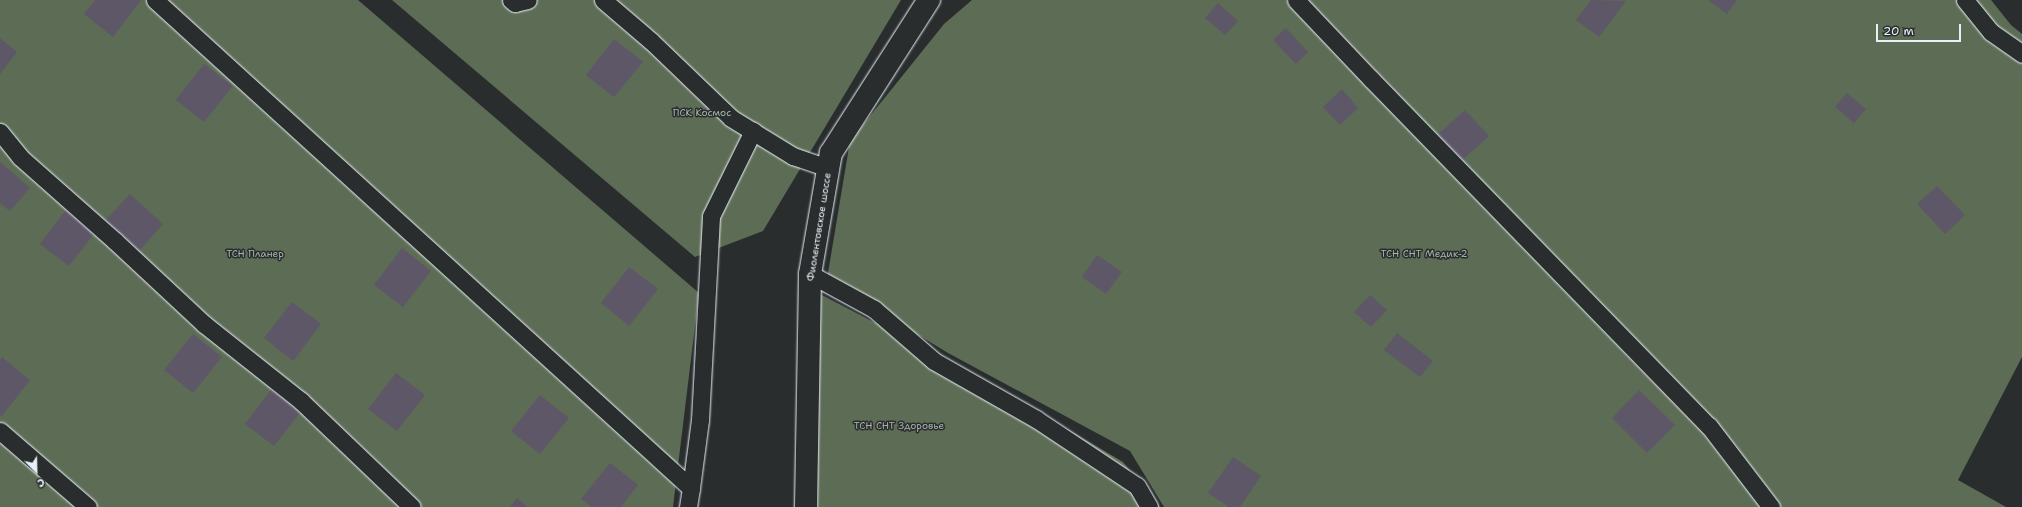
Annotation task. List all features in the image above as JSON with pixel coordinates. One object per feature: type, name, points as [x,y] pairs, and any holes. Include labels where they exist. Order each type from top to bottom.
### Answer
[{"type":"main road","name":"Фиолентовское шоссе","points":[[806,507],[810,274],[831,153],[929,0]]},
{"type":"lane","points":[[155,0],[691,488]]},
{"type":"lane","points":[[511,0],[515,3],[528,0]]},
{"type":"lane","points":[[603,0],[651,41],[731,118],[793,156],[828,168]]},
{"type":"lane","points":[[1296,0],[1370,79],[1709,426],[1771,507]]},
{"type":"lane","points":[[1965,0],[1990,32],[2022,54]]},
{"type":"lane","points":[[688,507],[700,420],[711,216],[753,131]]},
{"type":"lane","points":[[0,132],[20,157],[115,240],[204,324],[301,402],[412,507]]},
{"type":"lane","points":[[810,274],[874,309],[934,360],[1036,419],[1137,486],[1149,507]]},
{"type":"lane","points":[[0,431],[88,507]]},
{"type":"green space","name":"ТСН Планер","points":[[0,0],[358,0],[699,293],[673,507],[0,507]]},
{"type":"green space","name":"ПСК Космос","points":[[392,0],[901,0],[763,231],[695,257]]},
{"type":"green space","name":"ТСН СНТ Медик-2","points":[[972,0],[1991,0],[2011,25],[2022,34],[2022,357],[1958,480],[2006,507],[1164,507],[1130,451],[948,353],[827,279],[850,141],[944,24]]},
{"type":"green space","name":"ТСН СНТ Здоровье","points":[[818,293],[981,378],[1123,462],[1160,507],[818,507]]},
{"type":"building","points":[[95,0],[141,0],[113,37],[84,14]]},
{"type":"building","points":[[1591,0],[1626,1],[1599,37],[1576,20]]},
{"type":"building","points":[[1708,0],[1737,0],[1727,14]]},
{"type":"building","points":[[1218,3],[1238,21],[1225,35],[1205,18]]},
{"type":"building","points":[[1286,28],[1308,52],[1296,64],[1273,40]]},
{"type":"building","points":[[0,38],[17,52],[0,74]]},
{"type":"building","points":[[614,39],[643,62],[614,97],[586,75]]},
{"type":"building","points":[[204,64],[233,86],[204,122],[176,100]]},
{"type":"building","points":[[1342,89],[1358,108],[1340,125],[1323,107]]},
{"type":"building","points":[[1847,93],[1866,109],[1854,123],[1835,107]]},
{"type":"building","points":[[1465,110],[1489,136],[1458,164],[1434,138]]},
{"type":"building","points":[[0,162],[30,188],[10,211],[0,203]]},
{"type":"building","points":[[1937,186],[1965,215],[1945,234],[1917,204]]},
{"type":"building","points":[[130,194],[163,224],[138,252],[104,222]]},
{"type":"building","points":[[68,207],[97,230],[69,266],[40,244]]},
{"type":"building","points":[[402,248],[431,271],[403,307],[374,285]]},
{"type":"building","points":[[1097,255],[1122,272],[1106,294],[1082,277]]},
{"type":"building","points":[[629,267],[658,289],[629,326],[601,303]]},
{"type":"building","points":[[1370,295],[1387,310],[1371,327],[1354,312]]},
{"type":"building","points":[[292,302],[321,324],[293,361],[264,338]]},
{"type":"building","points":[[1397,333],[1433,361],[1420,377],[1384,350]]},
{"type":"building","points":[[193,334],[222,357],[193,393],[164,370]]},
{"type":"building","points":[[2,357],[30,380],[2,416],[0,415],[0,360]]},
{"type":"building","points":[[396,373],[425,395],[397,431],[368,409]]},
{"type":"building","points":[[273,387],[302,410],[274,446],[245,424]]},
{"type":"building","points":[[1639,390],[1675,425],[1647,453],[1612,418]]},
{"type":"building","points":[[540,395],[569,418],[540,454],[511,431]]},
{"type":"building","points":[[1233,457],[1261,476],[1240,507],[1229,507],[1208,493]]},
{"type":"building","points":[[610,463],[638,485],[621,507],[592,507],[581,499]]},
{"type":"building","points":[[517,498],[524,504],[528,507],[510,507]]}]
